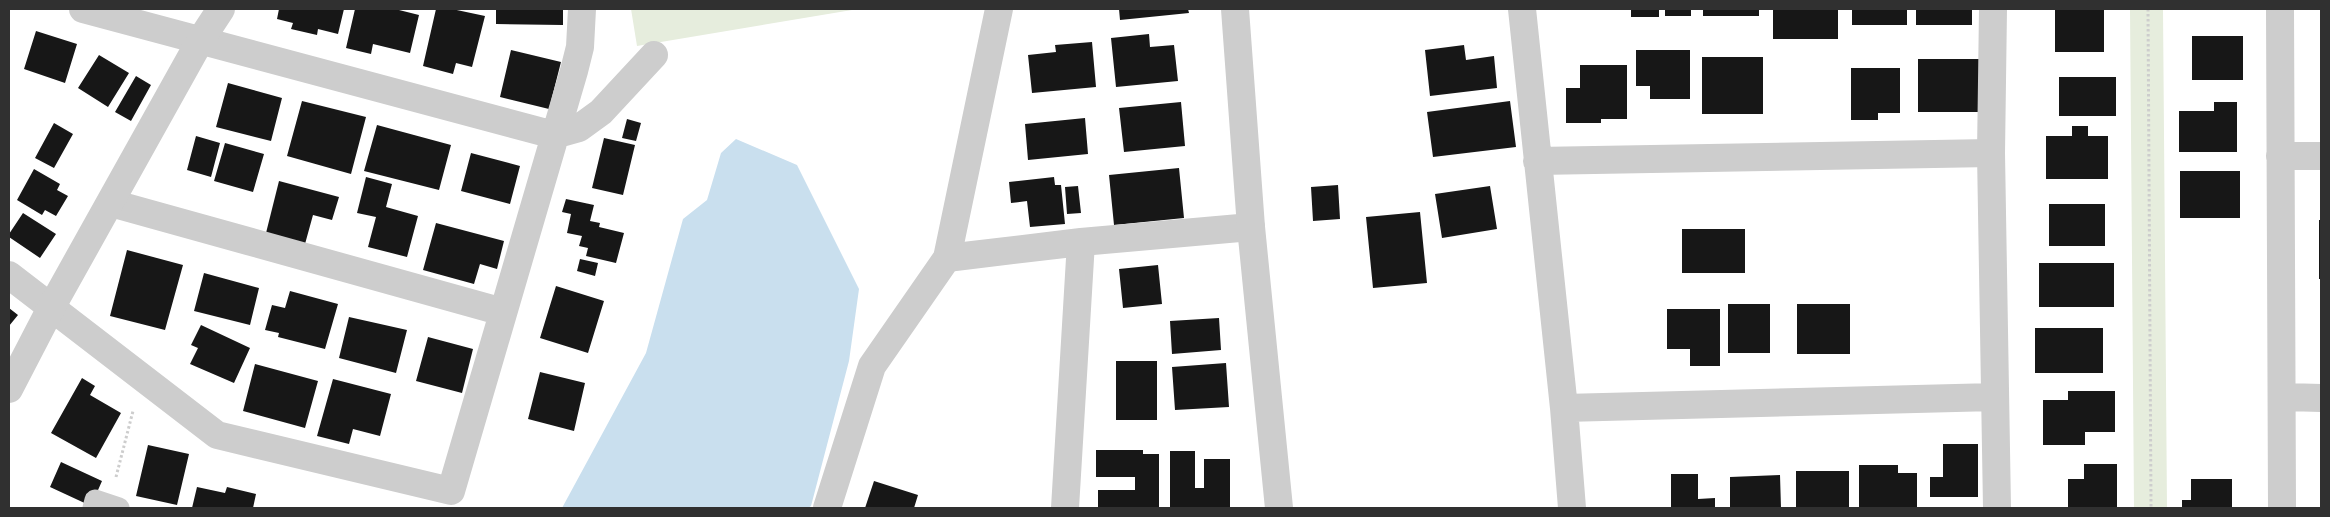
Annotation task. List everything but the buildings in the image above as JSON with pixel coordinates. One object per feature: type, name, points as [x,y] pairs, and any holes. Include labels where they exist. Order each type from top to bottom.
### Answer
[{"type":"street","points":[[83,9],[554,135],[579,128],[601,112],[654,55]]},
{"type":"street","points":[[9,389],[200,41],[221,9]]},
{"type":"street","points":[[9,275],[217,435],[452,491],[580,47],[582,9]]},
{"type":"street","points":[[827,508],[872,366],[947,258],[999,9]]},
{"type":"street","points":[[1234,9],[1251,227],[1279,508]]},
{"type":"street","points":[[1522,9],[1564,408],[1572,508]]},
{"type":"street","points":[[1993,9],[1991,154],[1997,508]]},
{"type":"street","points":[[2280,9],[2282,508]]},
{"type":"street","points":[[1537,161],[1991,154]]},
{"type":"street","points":[[2280,156],[2321,156]]},
{"type":"street","points":[[111,202],[503,312]]},
{"type":"street","points":[[947,258],[1081,242],[1251,227]]},
{"type":"street","points":[[1065,508],[1081,242]]},
{"type":"street","points":[[1564,408],[1995,398]]},
{"type":"street","points":[[2282,398],[2321,398]]},
{"type":"path","points":[[2148,9],[2152,508]]},
{"type":"path","points":[[107,507],[142,379]]},
{"type":"green space","points":[[631,9],[858,9],[637,46]]},
{"type":"green space","points":[[2130,9],[2163,9],[2167,508],[2134,508]]},
{"type":"water","points":[[736,139],[797,165],[859,289],[849,361],[811,506],[808,508],[562,508],[646,353],[683,219],[707,200],[721,153]]}]
